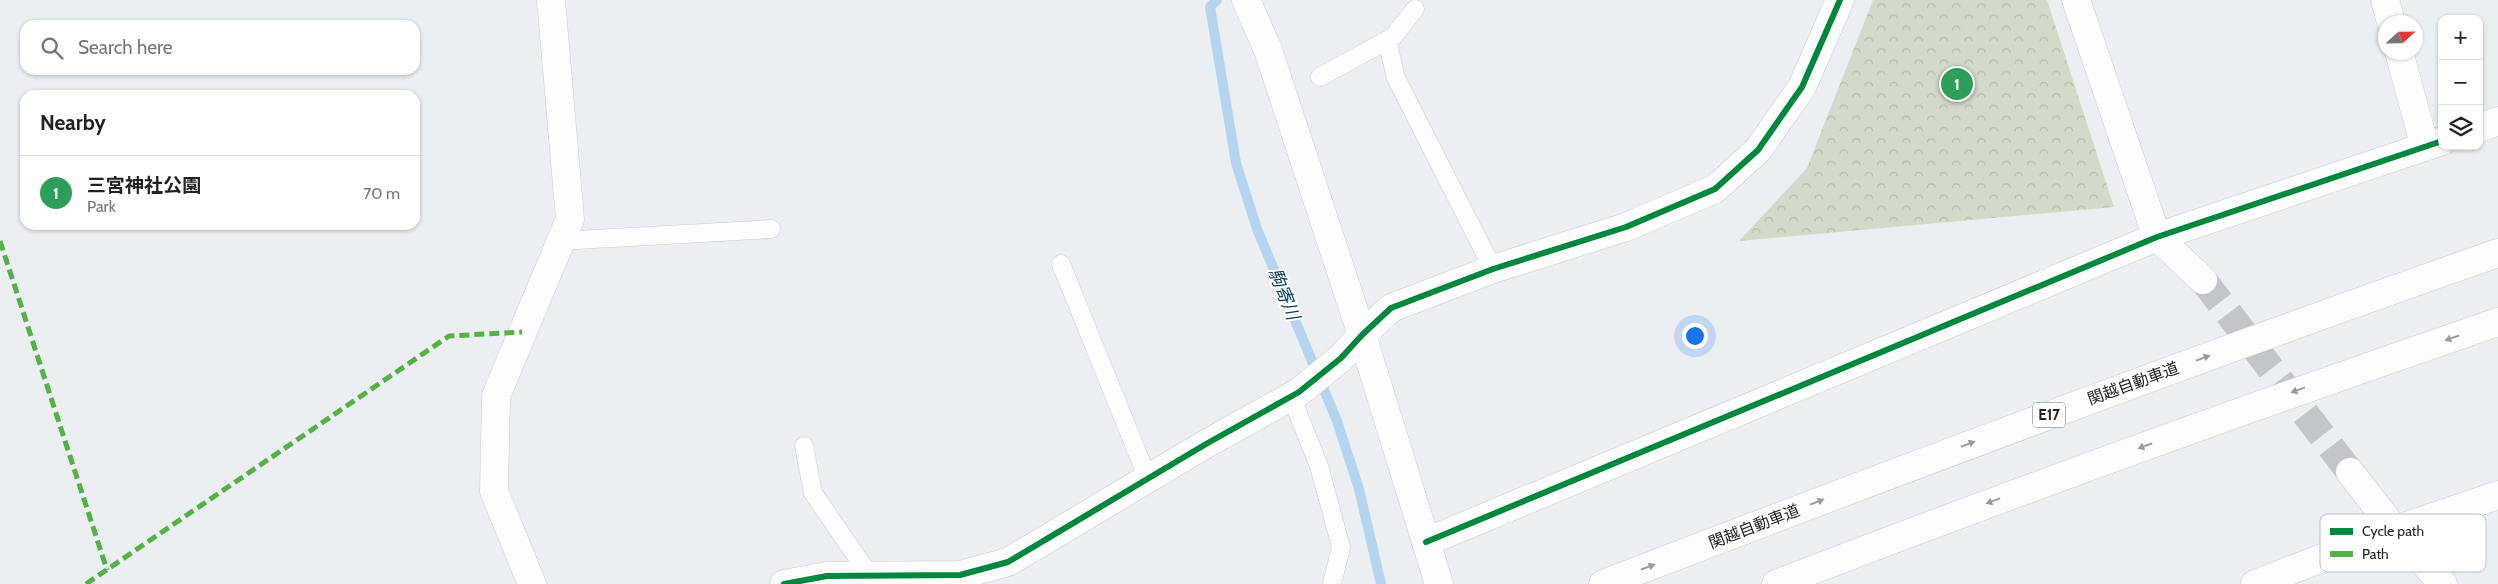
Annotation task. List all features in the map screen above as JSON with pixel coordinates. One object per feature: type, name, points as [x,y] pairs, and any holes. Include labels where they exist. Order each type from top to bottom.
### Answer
[{"type":"main road","points":[[532,584],[494,491],[496,396],[559,241],[570,219],[551,0]]},
{"type":"main road","points":[[1246,0],[1268,50],[1362,335],[1439,584]]},
{"type":"main road","points":[[784,584],[827,576],[960,576],[1008,562],[1295,394],[1341,358],[1391,308],[1493,269],[1626,228],[1715,188],[1758,150],[1802,87],[1840,0]]},
{"type":"main road","points":[[2076,0],[2157,238],[2203,280]]},
{"type":"main road","points":[[2385,0],[2389,15]]},
{"type":"main road","points":[[1426,542],[2157,238],[2434,144],[2402,60]]},
{"type":"main road","points":[[2483,127],[2498,121]]},
{"type":"main road","name":"関越自動車道","points":[[1603,584],[2277,330],[2498,254]]},
{"type":"main road","points":[[1776,584],[1986,504],[2307,387],[2498,322]]},
{"type":"main road","points":[[2350,472],[2383,514]]},
{"type":"main road","points":[[2442,514],[2498,495]]},
{"type":"main road","points":[[2255,584],[2320,559]]},
{"type":"main road","points":[[2432,572],[2443,584]]},
{"type":"lane","points":[[1320,77],[1393,37],[1416,9]]},
{"type":"lane","points":[[1387,40],[1396,78],[1493,269]]},
{"type":"lane","points":[[559,241],[771,229]]},
{"type":"lane","points":[[1061,264],[1148,479]]},
{"type":"lane","points":[[1295,394],[1319,466],[1341,547],[1332,584]]},
{"type":"lane","points":[[804,446],[813,493],[870,576]]},
{"type":"green space","points":[[1873,0],[2047,0],[2114,207],[1739,241],[1807,168]]},
{"type":"waterway","name":"駒寄川","points":[[1217,0],[1210,7],[1236,163],[1257,229],[1337,421],[1359,489],[1381,584]]},
{"type":"tunnel","points":[[2203,280],[2350,472]]},
{"type":"marked path","points":[[0,241],[107,570]]},
{"type":"marked path","points":[[86,584],[449,336],[522,332]]},
{"type":"cycle path","points":[[784,584],[827,576],[960,575],[1008,562],[1206,444],[1299,392],[1341,358],[1391,308],[1493,269],[1626,227],[1715,189],[1758,150],[1802,87],[1840,0]]},
{"type":"cycle path","points":[[1426,542],[2157,237],[2438,142]]},
{"type":"place","name":"三宮神社公園","points":[[1957,84]]}]
